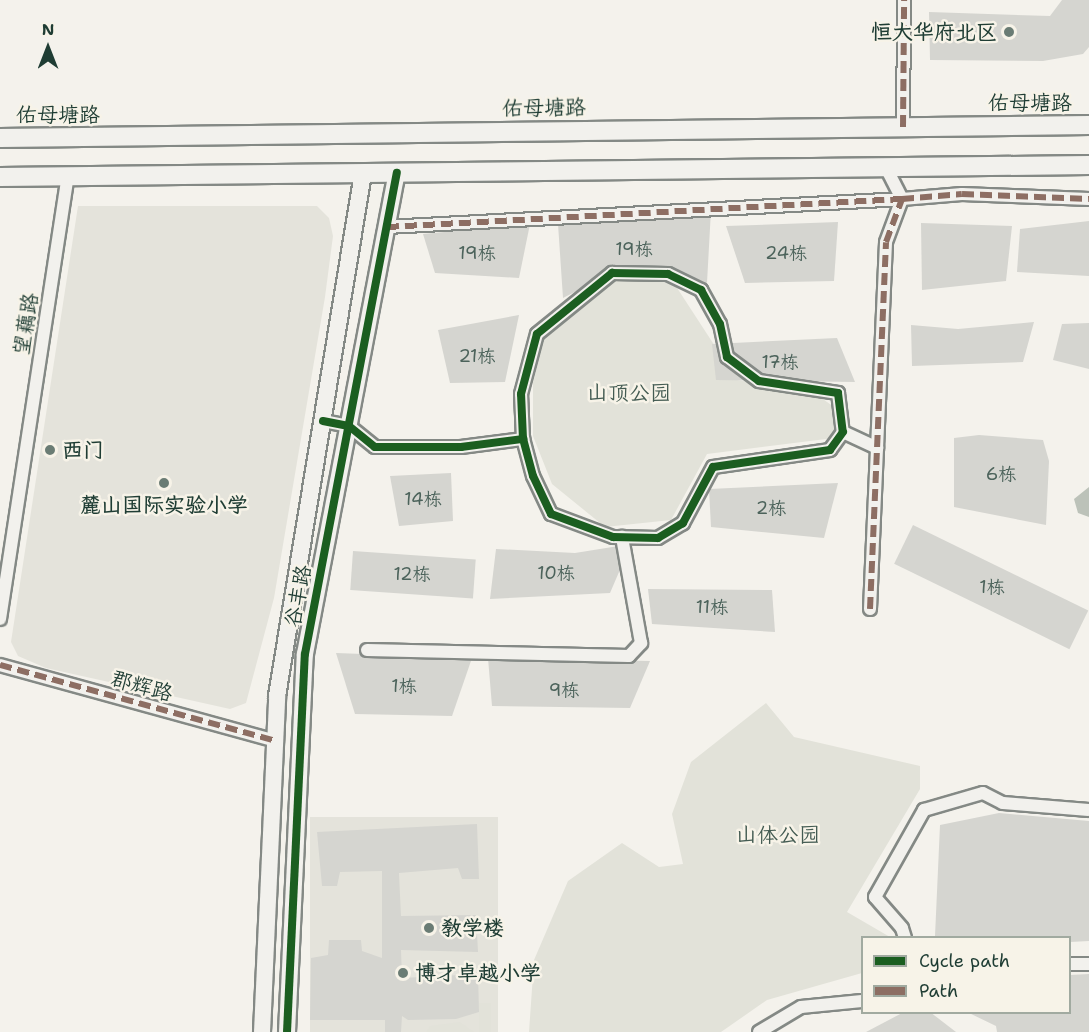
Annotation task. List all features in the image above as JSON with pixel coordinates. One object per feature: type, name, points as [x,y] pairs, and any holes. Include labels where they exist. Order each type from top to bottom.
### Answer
[{"type":"main road","name":"佑母塘路","points":[[0,138],[1089,125]]},
{"type":"main road","points":[[0,177],[1089,165]]},
{"type":"street","points":[[903,127],[904,0]]},
{"type":"street","points":[[870,609],[886,243],[902,199],[886,167]]},
{"type":"street","name":"谷丰路","points":[[287,1032],[305,654],[397,173]]},
{"type":"street","name":"谷丰路","points":[[262,1032],[277,696],[363,174]]},
{"type":"street","name":"望藕路","points":[[0,619],[68,177]]},
{"type":"street","points":[[387,226],[962,194],[1089,199]]},
{"type":"street","points":[[612,273],[668,273],[701,290],[720,324],[727,357],[759,381],[838,393],[843,432],[830,450],[713,467],[683,523],[658,538],[622,537],[551,514],[532,476],[523,439],[521,394],[537,334],[612,273]]},
{"type":"street","points":[[323,421],[349,426],[375,447],[461,447],[523,439]]},
{"type":"street","points":[[843,432],[877,448]]},
{"type":"street","points":[[367,650],[629,656],[641,644],[622,537]]},
{"type":"street","name":"郡辉路","points":[[0,665],[275,741]]},
{"type":"street","points":[[904,936],[902,928],[875,897],[924,810],[983,793],[1003,803],[1089,810]]},
{"type":"street","points":[[1071,964],[1089,964]]},
{"type":"street","points":[[759,1032],[801,1007],[861,1001]]},
{"type":"shaded area","name":"麓山国际实验小学","points":[[78,206],[317,206],[329,218],[333,236],[325,297],[274,598],[246,703],[230,709],[46,668],[18,656],[11,642]]},
{"type":"shaded area","points":[[1089,487],[1089,517],[1078,513],[1074,499]]},
{"type":"shaded area","name":"博才卓越小学","points":[[310,817],[498,817],[498,1032],[310,1032]]},
{"type":"green space","name":"山顶公园","points":[[668,274],[737,380],[813,392],[834,407],[834,438],[707,454],[671,520],[605,527],[552,484],[533,436],[533,383],[544,336],[615,281]]},
{"type":"green space","name":"山体公园","points":[[766,703],[794,737],[920,766],[920,789],[847,912],[888,936],[861,936],[861,973],[767,1000],[721,1032],[529,1032],[534,960],[568,881],[622,843],[659,867],[683,864],[672,814],[691,762]]},
{"type":"green space","points":[[479,1003],[491,1003],[491,1032],[479,1032]]},
{"type":"green space","points":[[460,1022],[474,1032],[426,1032],[430,1026]]},
{"type":"building","name":"恒大华府北区","points":[[1062,0],[1089,0],[1089,47],[1083,54],[1043,61],[930,60],[929,12],[1050,16]]},
{"type":"building","points":[[711,210],[707,283],[668,274],[612,273],[563,298],[558,224]]},
{"type":"building","points":[[1089,221],[1089,276],[1017,272],[1020,229]]},
{"type":"building","points":[[838,222],[834,281],[745,283],[726,226]]},
{"type":"building","points":[[921,223],[1012,226],[1006,281],[922,290]]},
{"type":"building","points":[[530,224],[519,278],[435,273],[423,234]]},
{"type":"building","points":[[519,315],[505,382],[450,383],[438,330]]},
{"type":"building","points":[[1034,322],[1023,362],[912,366],[911,325],[958,329]]},
{"type":"building","points":[[1089,323],[1089,369],[1053,360],[1062,324]]},
{"type":"building","points":[[837,338],[855,382],[716,380],[712,344]]},
{"type":"building","points":[[979,435],[1043,440],[1049,461],[1046,525],[954,507],[954,438]]},
{"type":"building","points":[[451,473],[453,521],[399,526],[390,476]]},
{"type":"building","points":[[838,483],[824,538],[711,527],[709,489]]},
{"type":"building","points":[[913,525],[1088,610],[1069,649],[894,564]]},
{"type":"building","points":[[631,544],[610,593],[490,599],[496,549],[575,553]]},
{"type":"building","points":[[353,551],[476,560],[473,598],[350,590]]},
{"type":"building","points":[[648,589],[772,590],[775,632],[652,624]]},
{"type":"building","points":[[336,653],[472,658],[452,716],[355,714]]},
{"type":"building","points":[[488,658],[650,661],[630,708],[492,706]]},
{"type":"building","points":[[999,813],[1089,821],[1089,941],[1071,942],[1071,936],[935,936],[940,825]]},
{"type":"building","name":"教学楼","points":[[477,824],[479,879],[462,879],[458,868],[399,873],[401,916],[476,915],[478,952],[401,950],[402,978],[478,974],[479,1012],[456,1019],[408,1020],[402,1016],[401,1032],[385,1032],[385,1020],[310,1020],[311,958],[328,955],[329,940],[361,940],[362,951],[382,958],[382,871],[340,872],[337,886],[322,886],[317,832]]},
{"type":"building","points":[[1089,974],[1089,1032],[997,1032],[996,1026],[971,1014],[1071,1014],[1071,975]]},
{"type":"building","points":[[900,1014],[933,1014],[956,1032],[866,1032]]},
{"type":"marked path","points":[[903,127],[904,0]]},
{"type":"marked path","points":[[870,609],[886,242],[902,199],[962,194],[1089,199]]},
{"type":"marked path","points":[[387,227],[902,199]]},
{"type":"marked path","points":[[0,665],[275,741]]},
{"type":"cycle path","points":[[287,1032],[305,654],[397,173]]},
{"type":"cycle path","points":[[323,421],[349,426],[375,447],[461,447],[523,439],[521,394],[537,334],[612,273],[668,274],[701,290],[720,324],[727,357],[759,381],[838,393],[843,432],[830,450],[713,467],[683,523],[658,538],[613,537],[551,514],[533,476],[523,439]]},
{"type":"place","name":"恒大华府北区","points":[[1009,32]]},
{"type":"place","name":"西门","points":[[50,450]]},
{"type":"place","name":"麓山国际实验小学","points":[[164,483]]},
{"type":"place","name":"教学楼","points":[[429,928]]},
{"type":"place","name":"博才卓越小学","points":[[403,973]]}]
